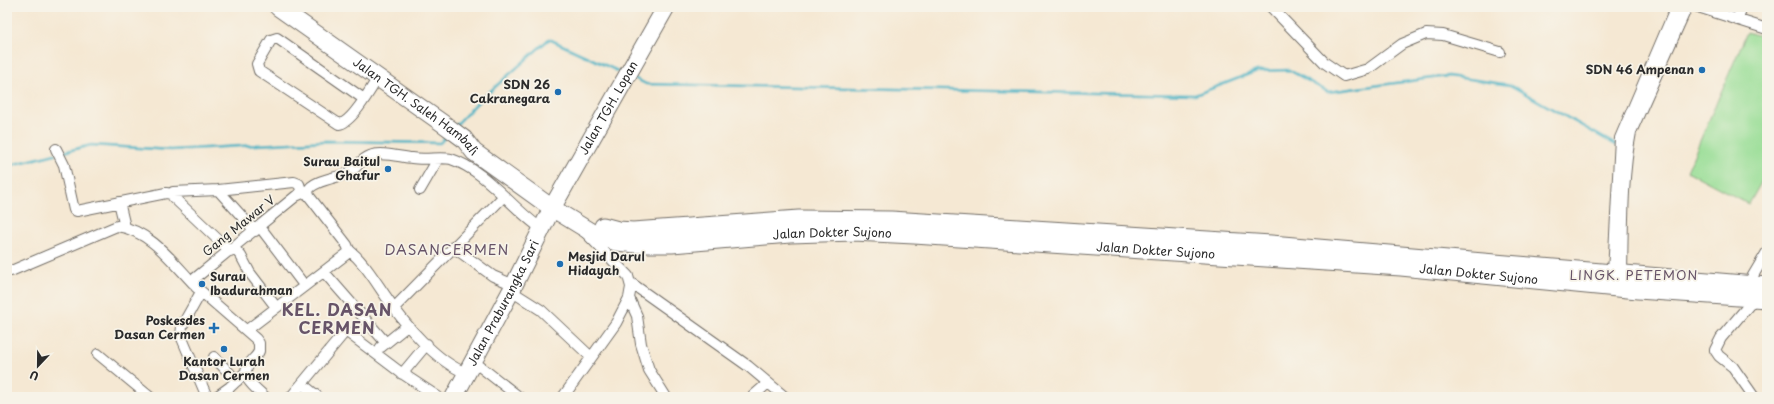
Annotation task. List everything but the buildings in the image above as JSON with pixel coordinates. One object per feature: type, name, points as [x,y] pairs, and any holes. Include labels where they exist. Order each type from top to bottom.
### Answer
[{"type":"main road","name":"Jalan TGH. Saleh Hambali","points":[[278,7],[379,76],[462,138],[474,152],[555,203]]},
{"type":"main road","name":"Jalan TGH. Lopan","points":[[555,203],[666,7]]},
{"type":"main road","name":"Jalan Dokter Sujono","points":[[555,203],[576,223],[602,237],[616,242],[637,244],[672,244],[790,234],[854,232],[1243,249],[1401,267],[1639,283],[1757,294],[1767,286]]},
{"type":"main road","name":"Jalan Praburangka Sari","points":[[454,397],[513,288],[555,203]]},
{"type":"main road","points":[[555,203],[602,226],[618,230],[633,231],[798,219],[891,220],[1243,249],[1618,273],[1639,283]]},
{"type":"street","points":[[1271,7],[1325,63],[1344,76],[1368,69],[1402,44],[1426,34],[1443,36],[1500,52]]},
{"type":"street","points":[[1618,273],[1623,151],[1625,139],[1676,7]]},
{"type":"street","points":[[1625,139],[1631,132],[1687,7]]},
{"type":"street","points":[[1698,7],[1767,29]]},
{"type":"street","points":[[1737,20],[1742,7]]},
{"type":"street","points":[[364,98],[277,38],[271,40],[257,64],[258,70],[336,123],[346,122],[364,98],[379,76]]},
{"type":"street","points":[[56,149],[64,165],[74,210],[79,211],[172,193],[178,190],[218,190],[294,182],[299,184],[349,250],[366,267],[407,326],[448,363],[469,367],[517,396]]},
{"type":"street","name":"Gang Mawar V","points":[[207,397],[183,342],[181,331],[197,287],[196,277],[232,250],[312,185],[348,173],[370,156],[378,155],[438,159],[447,158],[460,164],[504,196],[529,221],[542,230]]},
{"type":"street","points":[[420,190],[438,159]]},
{"type":"street","points":[[218,190],[257,229],[304,286]]},
{"type":"street","points":[[172,193],[232,250],[241,256],[250,272],[276,307]]},
{"type":"street","points":[[394,308],[504,196]]},
{"type":"street","points":[[120,202],[125,227]]},
{"type":"street","points":[[563,397],[616,323],[629,298],[631,283],[628,276],[576,223]]},
{"type":"street","points":[[11,271],[110,227],[125,227],[147,238],[197,287],[257,340],[260,347],[258,354],[248,366],[246,372],[216,397]]},
{"type":"street","points":[[453,247],[493,276],[513,288],[546,314],[591,357]]},
{"type":"street","points":[[247,330],[346,255],[349,250]]},
{"type":"street","points":[[1754,397],[1733,367],[1719,356],[1715,350],[1721,338],[1757,294],[1767,252]]},
{"type":"street","points":[[324,272],[386,343]]},
{"type":"street","points":[[631,283],[748,366],[786,397]]},
{"type":"street","points":[[629,298],[637,316],[641,344],[646,364],[666,397]]},
{"type":"street","points":[[376,353],[407,326]]},
{"type":"street","points":[[291,397],[345,333],[350,333],[402,374],[438,397]]},
{"type":"street","points":[[402,374],[427,344]]},
{"type":"street","points":[[98,354],[150,397]]},
{"type":"street","points":[[214,357],[237,381]]},
{"type":"street","points":[[246,372],[248,380],[265,397]]},
{"type":"street","points":[[752,397],[768,383]]},
{"type":"street","points":[[302,384],[318,397]]},
{"type":"green space","points":[[1747,32],[1767,38],[1767,172],[1749,204],[1687,171]]},
{"type":"waterway","points":[[455,126],[476,104],[549,39],[622,73]]},
{"type":"waterway","points":[[632,77],[646,84],[1195,95],[1257,71],[1289,70],[1328,92],[1448,76],[1510,85],[1616,145]]},
{"type":"waterway","points":[[60,153],[91,145],[171,150],[326,141],[440,143],[448,134]]},
{"type":"waterway","points":[[7,166],[55,154]]},
{"type":"place","name":"SDN 46 Ampenan","points":[[1702,70]]},
{"type":"place","name":"SDN 26 Cakranegara","points":[[558,92]]},
{"type":"place","name":"Surau Baitul Ghafur","points":[[388,169]]},
{"type":"place","name":"Mesjid Darul Hidayah","points":[[560,264]]},
{"type":"place","name":"Surau Ibadurahman","points":[[202,284]]},
{"type":"place","name":"Poskesdes Dasan Cermen","points":[[214,328]]},
{"type":"place","name":"Kantor Lurah Dasan Cermen","points":[[224,349]]},
{"type":"district","name":"DASANCERMEN","points":[[447,250]]},
{"type":"district","name":"LINGK. PETEMON","points":[[1634,275]]},
{"type":"district","name":"KEL. DASAN CERMEN","points":[[337,319]]}]
